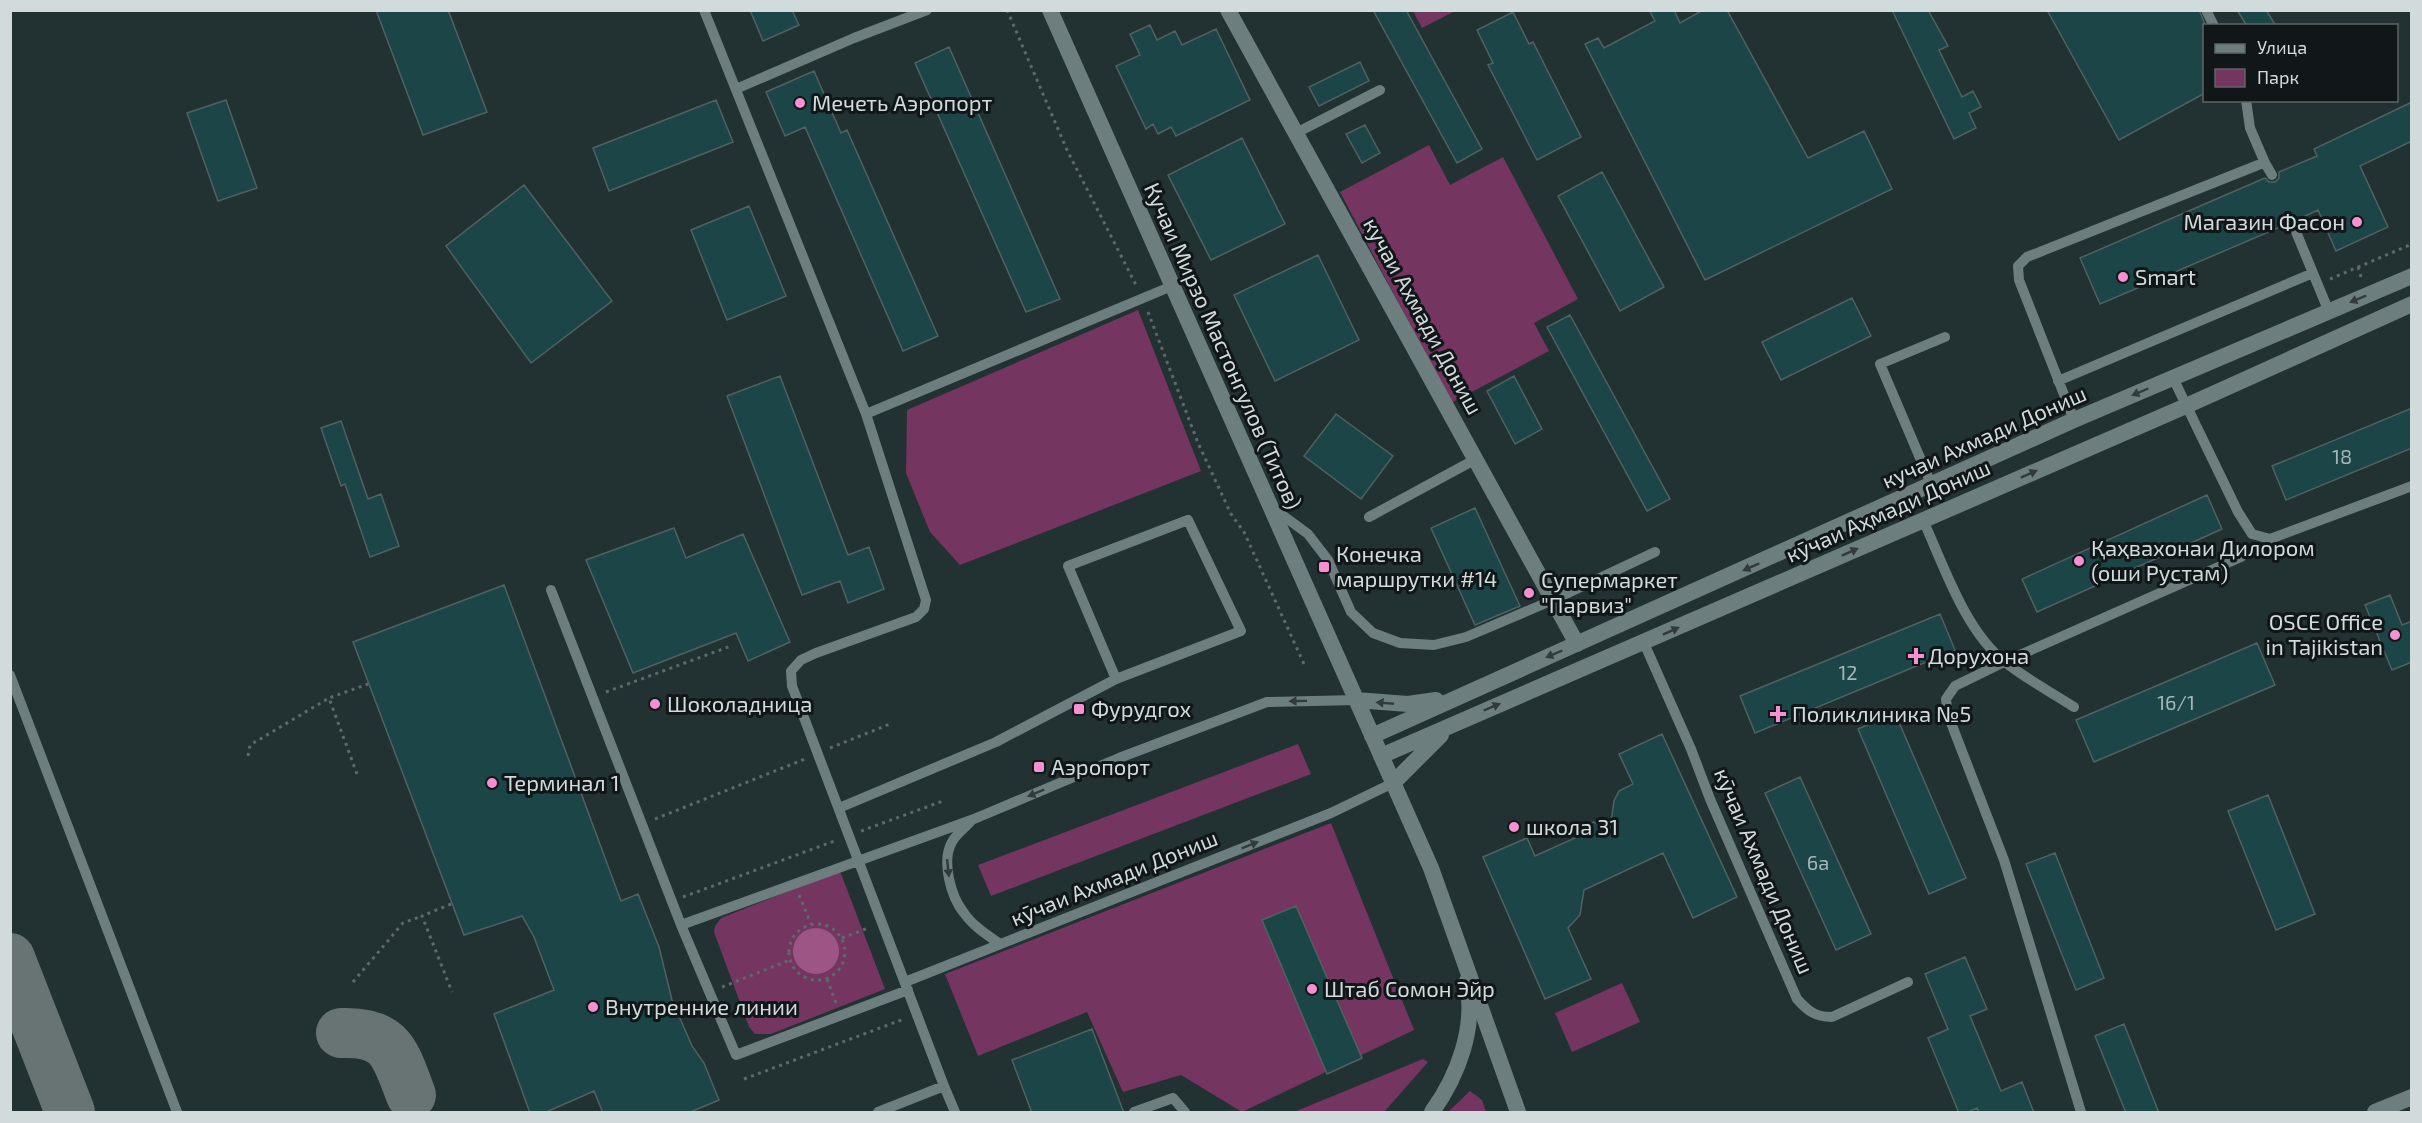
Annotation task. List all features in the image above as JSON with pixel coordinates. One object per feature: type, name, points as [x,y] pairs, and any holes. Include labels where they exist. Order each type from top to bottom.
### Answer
[{"type":"street","name":"Кучаи Мирзо Мастонгулов (Титов)","points":[[1050,10],[1431,868],[1464,962]]},
{"type":"street","name":"кучаи Ахмади Дониш","points":[[1228,10],[1577,644]]},
{"type":"street","name":"кучаи Ахмади Дониш","points":[[1372,736],[1456,696],[1932,486],[2073,420],[2412,276]]},
{"type":"street","name":"кӯчаи Аҳмади Дониш","points":[[1381,756],[2186,406],[2412,304]]},
{"type":"street","points":[[1356,700],[1408,704],[1456,696]]},
{"type":"street","points":[[1393,783],[1436,738],[1464,718]]},
{"type":"street","points":[[1432,1113],[1454,1075],[1468,1035],[1471,999],[1464,962]]},
{"type":"street","points":[[1464,962],[1518,1113]]},
{"type":"street","points":[[2375,1113],[2412,1097]]},
{"type":"lane","points":[[704,10],[866,414],[926,600],[924,609],[916,617],[816,653],[801,660],[791,671],[792,686],[955,1113]]},
{"type":"lane","points":[[736,89],[854,38],[927,10]]},
{"type":"lane","points":[[2206,10],[2213,24]]},
{"type":"lane","points":[[1296,134],[1380,90]]},
{"type":"lane","points":[[2246,102],[2250,128],[2272,175]]},
{"type":"lane","points":[[2073,420],[2019,280],[2018,266],[2027,257],[2265,164]]},
{"type":"lane","points":[[2292,222],[2329,312]]},
{"type":"lane","points":[[2058,381],[2313,273]]},
{"type":"lane","points":[[866,414],[1172,286]]},
{"type":"lane","points":[[1932,486],[1880,364],[1945,337]]},
{"type":"lane","points":[[2173,378],[2238,512],[2252,534],[2270,539],[2412,486]]},
{"type":"lane","points":[[1368,517],[1476,459]]},
{"type":"lane","points":[[1270,506],[1308,534],[1328,560],[1351,612],[1373,633],[1400,643],[1434,645],[1466,637],[1553,600],[1655,552]]},
{"type":"lane","points":[[839,808],[996,742],[1116,680],[1241,632],[1188,520],[1068,566],[1116,680]]},
{"type":"lane","points":[[1923,520],[1956,594],[1979,634],[2004,662],[2074,707]]},
{"type":"lane","points":[[2081,1113],[2004,860],[1948,715],[1946,699],[1955,686],[2004,662],[2241,556]]},
{"type":"lane","points":[[551,590],[681,924],[736,1055],[841,1016],[1000,944]]},
{"type":"lane","name":"кӯчаи Ахмади Дониш","points":[[1644,643],[1797,999],[1806,1010],[1818,1017],[1832,1017],[1908,982]]},
{"type":"lane","points":[[10,675],[177,1113]]},
{"type":"lane","name":"кӯчаи Ахмади Дониш","points":[[1356,700],[1267,702],[1119,758],[974,819],[952,842],[946,862],[962,912],[978,928],[1000,944],[1331,813],[1393,783]]},
{"type":"lane","points":[[681,924],[974,819]]},
{"type":"lane","points":[[878,1113],[944,1086]]},
{"type":"lane","points":[[1134,1113],[1173,1098],[1185,1113]]},
{"type":"path","points":[[1006,10],[1067,150],[1143,299],[1198,443],[1231,514],[1244,532],[1304,664]]},
{"type":"path","points":[[2318,284],[2412,244]]},
{"type":"path","points":[[593,697],[732,646]]},
{"type":"path","points":[[248,756],[250,745],[329,698],[368,684]]},
{"type":"path","points":[[329,698],[357,774]]},
{"type":"path","points":[[642,825],[890,724]]},
{"type":"path","points":[[672,901],[943,801]]},
{"type":"path","points":[[795,884],[811,924]]},
{"type":"path","points":[[353,982],[403,923],[451,904]]},
{"type":"path","points":[[422,916],[452,992]]},
{"type":"path","points":[[842,938],[883,922]]},
{"type":"path","points":[[811,924],[829,926],[842,938],[844,958],[834,974],[826,978],[808,979],[794,968],[788,951],[795,934],[802,927],[811,924]]},
{"type":"path","points":[[710,992],[790,960]]},
{"type":"path","points":[[826,978],[841,1016]]},
{"type":"path","points":[[744,1079],[917,1014]]},
{"type":"green space","points":[[1413,11],[1455,11],[1422,28]]},
{"type":"green space","points":[[1429,145],[1450,185],[1503,157],[1578,299],[1534,323],[1549,351],[1451,403],[1340,192]]},
{"type":"green space","points":[[1138,310],[1201,471],[960,565],[930,532],[906,473],[907,410]]},
{"type":"green space","points":[[1298,744],[1311,774],[991,896],[978,865]]},
{"type":"green space","points":[[1331,823],[1414,1030],[1242,1112],[1181,1075],[1123,1092],[1087,1012],[978,1056],[945,974]]},
{"type":"green space","points":[[840,871],[885,989],[771,1034],[755,1034],[749,1027],[714,932],[715,926],[721,918]]},
{"type":"green space","points":[[1622,983],[1640,1022],[1572,1052],[1555,1013]]},
{"type":"green space","points":[[1423,1059],[1428,1062],[1384,1112],[1294,1112]]},
{"type":"green space","points":[[1470,1091],[1482,1100],[1486,1112],[1448,1112]]},
{"type":"shaded area","points":[[816,928],[825,929],[832,935],[838,942],[838,960],[832,967],[825,973],[816,974],[807,973],[800,967],[794,960],[793,951],[794,942],[800,935],[807,929]]},
{"type":"building","points":[[376,10],[448,10],[487,112],[423,135]]},
{"type":"building","points":[[750,10],[792,10],[799,25],[763,41]]},
{"type":"building","points":[[1373,10],[1406,10],[1482,149],[1457,163]]},
{"type":"building","points":[[1649,10],[1674,10],[1680,23],[1703,10],[1727,10],[1808,158],[1864,131],[1892,189],[1705,280],[1585,44],[1598,38],[1604,48],[1655,21]]},
{"type":"building","points":[[1892,10],[1928,10],[1948,46],[1939,50],[1962,97],[1973,91],[1981,107],[1969,113],[1976,128],[1954,139]]},
{"type":"building","points":[[2047,10],[2199,10],[2205,24],[2203,24],[2203,94],[2119,140]]},
{"type":"building","points":[[2237,10],[2266,10],[2275,24],[2246,24]]},
{"type":"building","points":[[1513,12],[1529,44],[1533,42],[1581,137],[1537,160],[1488,65],[1493,63],[1477,30]]},
{"type":"building","points":[[1150,25],[1157,40],[1175,31],[1182,45],[1216,29],[1250,100],[1176,136],[1171,127],[1158,134],[1153,124],[1146,129],[1116,66],[1140,55],[1130,34]]},
{"type":"building","points":[[949,47],[1060,299],[1026,312],[915,63]]},
{"type":"building","points":[[1360,62],[1369,81],[1319,106],[1309,87]]},
{"type":"building","points":[[814,71],[841,133],[847,130],[938,336],[903,351],[805,127],[785,136],[766,92]]},
{"type":"building","points":[[226,100],[257,188],[218,201],[187,113]]},
{"type":"building","points":[[716,100],[733,142],[609,191],[593,148]]},
{"type":"building","points":[[2412,102],[2412,141],[2360,166],[2388,227],[2336,251],[2318,210],[2299,219],[2290,215],[2286,218],[2285,225],[2100,304],[2080,258],[2265,178],[2269,182],[2275,182],[2279,178],[2279,172],[2317,156],[2314,149]]},
{"type":"building","points":[[1365,125],[1380,153],[1362,163],[1346,134]]},
{"type":"building","points":[[1242,138],[1285,224],[1211,260],[1168,175]]},
{"type":"building","points":[[1602,172],[1664,287],[1620,311],[1558,196]]},
{"type":"building","points":[[524,185],[612,301],[531,363],[446,246]]},
{"type":"building","points":[[749,206],[786,296],[727,320],[691,230]]},
{"type":"building","points":[[1318,255],[1359,340],[1275,381],[1234,295]]},
{"type":"building","points":[[1852,298],[1871,336],[1781,380],[1762,342]]},
{"type":"building","points":[[1570,315],[1670,499],[1647,511],[1547,327]]},
{"type":"building","points":[[780,376],[848,555],[869,547],[884,589],[848,603],[840,581],[802,595],[727,396]]},
{"type":"building","points":[[1514,376],[1542,429],[1515,444],[1487,391]]},
{"type":"building","points":[[2412,408],[2412,448],[2286,500],[2272,466]]},
{"type":"building","points":[[1336,414],[1393,456],[1361,499],[1304,456]]},
{"type":"building","points":[[341,421],[368,499],[381,494],[399,546],[370,557],[345,484],[341,486],[321,428]]},
{"type":"building","points":[[2207,495],[2222,529],[2037,612],[2022,579]]},
{"type":"building","points":[[1475,508],[1520,606],[1475,625],[1431,528]]},
{"type":"building","points":[[674,528],[686,558],[743,534],[790,642],[748,661],[736,633],[633,673],[586,560]]},
{"type":"building","name":"Терминал 1","points":[[504,585],[621,901],[638,894],[659,947],[672,1000],[692,1046],[704,1063],[719,1100],[688,1113],[603,1113],[594,1091],[544,1113],[530,1113],[494,1014],[554,990],[534,937],[522,916],[464,935],[353,642]]},
{"type":"building","name":"OSCE Office in Tajikistan","points":[[2390,595],[2402,625],[2412,621],[2412,662],[2392,670],[2365,605]]},
{"type":"building","points":[[1940,614],[1955,650],[1755,733],[1740,696]]},
{"type":"building","points":[[2257,643],[2275,685],[2094,762],[2076,720]]},
{"type":"building","points":[[1895,713],[1966,878],[1929,894],[1858,729]]},
{"type":"building","points":[[1662,734],[1737,897],[1693,918],[1663,853],[1584,890],[1580,915],[1568,928],[1591,979],[1545,999],[1483,857],[1527,838],[1535,856],[1575,838],[1578,829],[1584,824],[1594,822],[1610,831],[1614,801],[1619,791],[1633,784],[1619,754]]},
{"type":"building","points":[[1800,777],[1871,934],[1836,950],[1765,793]]},
{"type":"building","points":[[2268,795],[2315,914],[2276,930],[2228,811]]},
{"type":"building","points":[[2055,853],[2104,978],[2076,990],[2026,864]]},
{"type":"building","name":"Штаб Сомон Эйр","points":[[1296,906],[1362,1058],[1327,1074],[1262,920]]},
{"type":"building","points":[[1965,957],[1987,1009],[1970,1016],[2001,1091],[2022,1082],[2034,1113],[1979,1113],[1977,1108],[1966,1113],[1959,1113],[1928,1038],[1948,1029],[1925,974]]},
{"type":"building","points":[[2124,1024],[2159,1113],[2126,1113],[2095,1036]]},
{"type":"building","points":[[1092,1029],[1124,1113],[1032,1113],[1012,1060]]},
{"type":"taxiway","points":[[10,958],[70,1112]]},
{"type":"taxiway","points":[[341,1033],[371,1036],[389,1048],[411,1095]]},
{"type":"place","name":"Мечеть Аэропорт","points":[[800,103]]},
{"type":"place","name":"Магазин Фасон","points":[[2357,222]]},
{"type":"place","name":"Smart","points":[[2123,277]]},
{"type":"place","name":"Қаҳвахонаи Дилором (оши Рустам)","points":[[2079,561]]},
{"type":"place","name":"Конечка маршрутки #14","points":[[1324,567]]},
{"type":"place","name":"Супермаркет \"Парвиз\"","points":[[1529,593]]},
{"type":"place","name":"OSCE Office in Tajikistan","points":[[2395,635]]},
{"type":"place","name":"Дорухона","points":[[1916,656]]},
{"type":"place","name":"Шоколадница","points":[[655,704]]},
{"type":"place","name":"Фурудгох","points":[[1079,709]]},
{"type":"place","name":"Поликлиника №5","points":[[1778,714]]},
{"type":"place","name":"Аэропорт","points":[[1039,767]]},
{"type":"place","name":"Терминал 1","points":[[492,783]]},
{"type":"place","name":"школа 31","points":[[1514,827]]},
{"type":"place","name":"Штаб Сомон Эйр","points":[[1312,989]]},
{"type":"place","name":"Внутренние линии","points":[[593,1007]]}]
